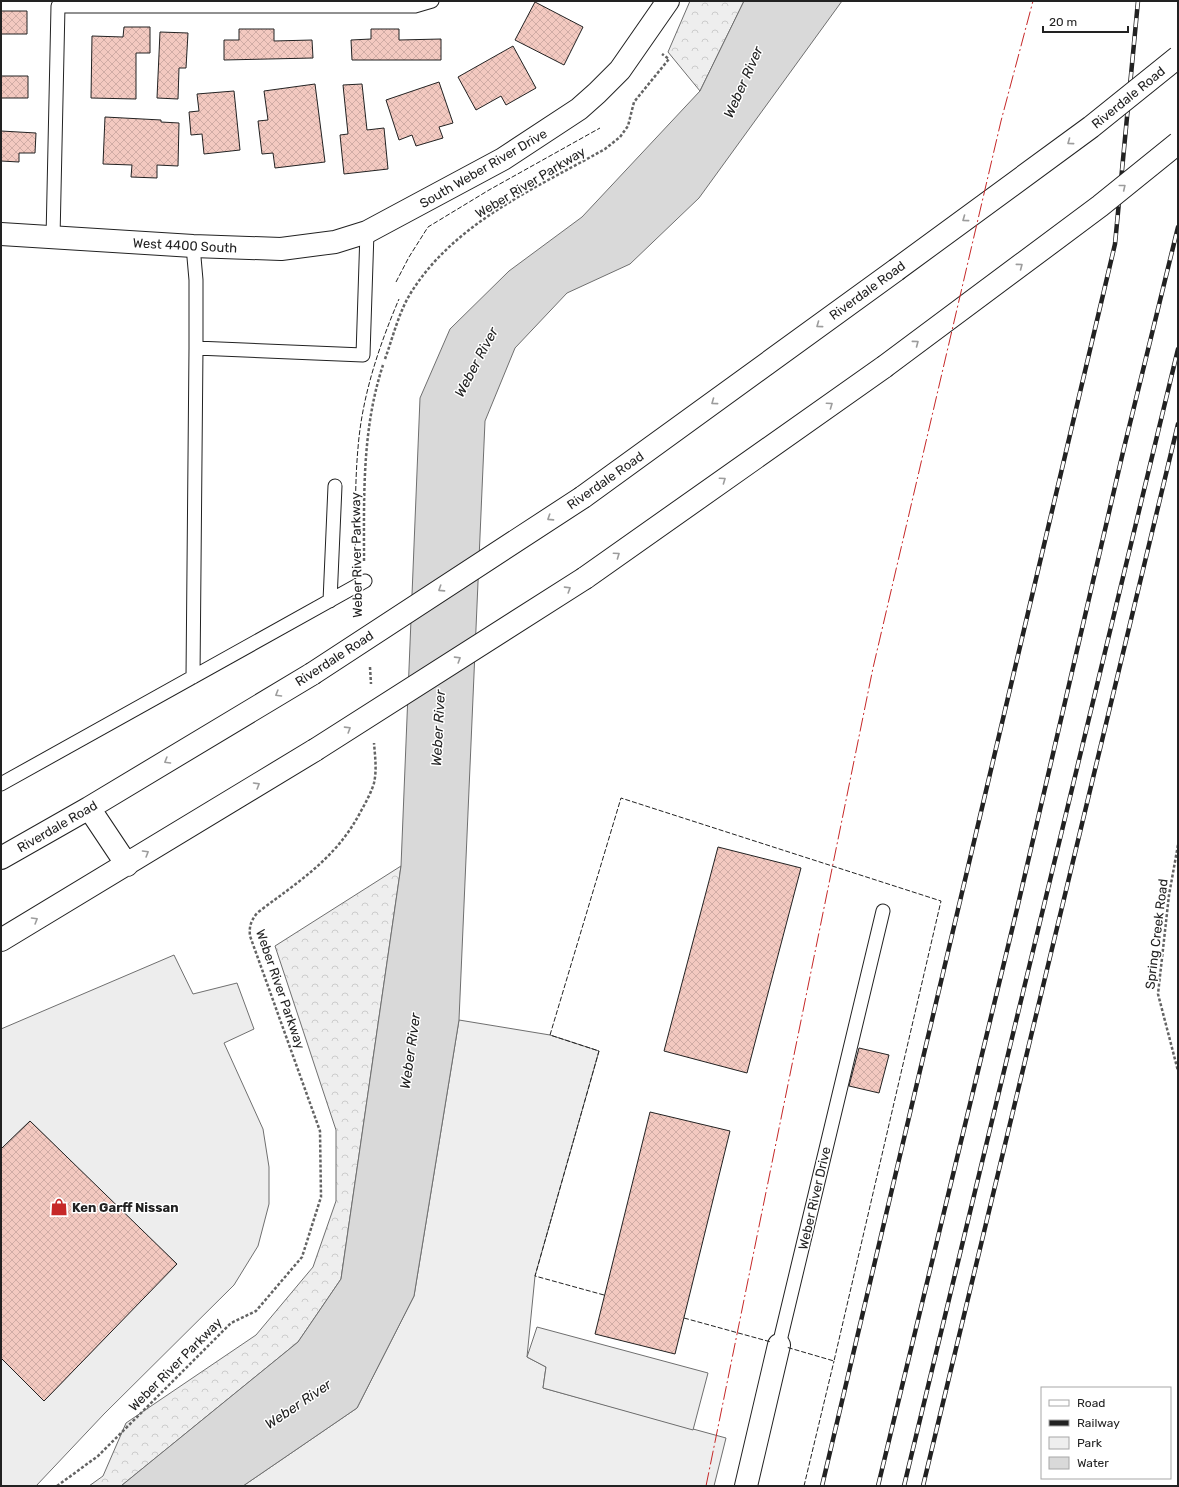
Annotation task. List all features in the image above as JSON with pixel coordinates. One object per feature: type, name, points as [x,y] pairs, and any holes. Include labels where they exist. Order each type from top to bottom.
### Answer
[{"type":"main road","name":"South Weber River Drive","points":[[367,232],[503,159],[579,108],[598,93],[620,70],[668,1]]},
{"type":"main road","name":"Riverdale Road","points":[[1,858],[89,808],[312,674],[583,497],[1091,127],[1178,57]]},
{"type":"main road","points":[[1,940],[315,750],[585,578],[884,367],[1100,206],[1178,143]]},
{"type":"main road","name":"West 4400 South","points":[[1,234],[193,246],[281,249],[335,242],[367,232]]},
{"type":"main road","points":[[89,808],[127,865]]},
{"type":"main road","name":"Weber River Drive","points":[[746,1486],[779,1345]]},
{"type":"lane","points":[[53,238],[58,6],[415,6],[432,1]]},
{"type":"lane","points":[[196,348],[363,355],[367,232]]},
{"type":"lane","points":[[192,678],[196,348],[196,280],[193,246]]},
{"type":"lane","points":[[330,601],[335,486]]},
{"type":"lane","points":[[1,784],[365,581]]},
{"type":"lane","name":"Weber River Drive","points":[[779,1345],[883,911]]},
{"type":"path","name":"Weber River Parkway","points":[[365,581],[365,466],[372,409],[382,368],[411,293],[428,268],[448,248],[484,218],[605,149],[620,137],[628,126],[634,102],[669,59]]},
{"type":"path","points":[[370,666],[371,688]]},
{"type":"path","name":"Weber River Parkway","points":[[57,1486],[98,1456],[231,1323],[256,1311],[302,1257],[321,1196],[320,1131],[250,936],[249,928],[251,921],[257,913],[323,863],[344,839],[368,798],[374,783],[374,742]]},
{"type":"path","name":"Spring Creek Road","points":[[1178,844],[1169,895],[1158,994],[1178,1071]]},
{"type":"green space","points":[[690,1],[744,1],[700,91],[668,52]]},
{"type":"green space","points":[[401,866],[341,1279],[298,1342],[121,1486],[89,1486],[103,1476],[126,1423],[256,1335],[313,1267],[336,1201],[336,1130],[275,946]]},
{"type":"green space","points":[[459,1020],[550,1035],[599,1051],[535,1276],[527,1357],[546,1367],[543,1388],[726,1438],[714,1486],[243,1486],[357,1408],[414,1296]]},
{"type":"shaded area","points":[[174,955],[193,994],[237,983],[254,1029],[224,1043],[263,1129],[269,1167],[269,1204],[258,1246],[234,1285],[104,1414],[36,1486],[1,1486],[1,1358],[44,1401],[176,1264],[30,1121],[1,1149],[1,1029]]},
{"type":"shaded area","points":[[537,1327],[708,1373],[693,1430],[543,1388],[546,1367],[527,1357]]},
{"type":"water","name":"Weber River","points":[[744,1],[842,1],[699,198],[630,264],[567,293],[515,348],[485,421],[459,1020],[414,1296],[357,1408],[243,1486],[121,1486],[298,1342],[341,1279],[401,866],[420,398],[450,329],[509,271],[582,217],[700,91]]},
{"type":"building","points":[[535,2],[583,27],[564,65],[515,40]]},
{"type":"building","points":[[1,11],[27,11],[27,34],[1,34]]},
{"type":"building","points":[[124,27],[150,27],[150,53],[136,53],[136,99],[91,98],[92,36],[123,37]]},
{"type":"building","points":[[239,29],[274,29],[274,41],[312,40],[313,58],[224,60],[224,40],[239,40]]},
{"type":"building","points":[[371,29],[399,29],[399,40],[441,39],[441,60],[352,60],[351,40],[371,39]]},
{"type":"building","points":[[160,32],[188,33],[186,68],[179,68],[178,99],[157,98]]},
{"type":"building","points":[[513,46],[536,88],[506,105],[501,96],[476,110],[458,77]]},
{"type":"building","points":[[1,76],[28,76],[28,98],[1,98]]},
{"type":"building","points":[[439,82],[453,123],[439,127],[443,138],[416,146],[412,135],[399,140],[386,100]]},
{"type":"building","points":[[315,84],[325,162],[275,168],[273,153],[262,154],[258,121],[268,120],[264,91]]},
{"type":"building","points":[[362,84],[367,130],[384,128],[388,169],[344,174],[340,135],[348,134],[343,85]]},
{"type":"building","points":[[234,91],[240,150],[204,154],[202,134],[191,135],[189,112],[199,111],[197,94]]},
{"type":"building","points":[[105,117],[161,120],[161,122],[179,123],[178,166],[157,165],[157,178],[131,177],[132,165],[103,164]]},
{"type":"building","points":[[1,131],[36,133],[35,153],[19,153],[19,162],[1,161]]},
{"type":"building","points":[[718,847],[801,868],[747,1073],[664,1051]]},
{"type":"building","points":[[859,1048],[889,1055],[879,1093],[849,1086]]},
{"type":"building","points":[[650,1112],[730,1131],[675,1354],[595,1334]]},
{"type":"building","name":"Ken Garff Nissan","points":[[30,1121],[177,1264],[44,1401],[1,1358],[1,1149]]},
{"type":"railway","points":[[822,1486],[1115,244],[1138,1]]},
{"type":"railway","points":[[878,1486],[1017,909],[1123,452],[1178,227]]},
{"type":"railway","points":[[904,1486],[1178,349]]},
{"type":"railway","points":[[923,1486],[1178,424]]},
{"type":"fence","points":[[396,282],[409,257],[428,227],[489,190],[600,128]]},
{"type":"fence","points":[[355,582],[356,481],[358,448],[363,409],[378,353],[399,299]]},
{"type":"fence","points":[[604,1295],[535,1276],[599,1051],[550,1035],[621,798],[941,901],[834,1361],[786,1347]]},
{"type":"fence","points":[[684,1318],[771,1342]]},
{"type":"fence","points":[[804,1486],[834,1361]]},
{"type":"power","points":[[706,1486],[873,668],[1001,121],[1033,1]]},
{"type":"place","name":"Ken Garff Nissan","points":[[59,1207]]}]
